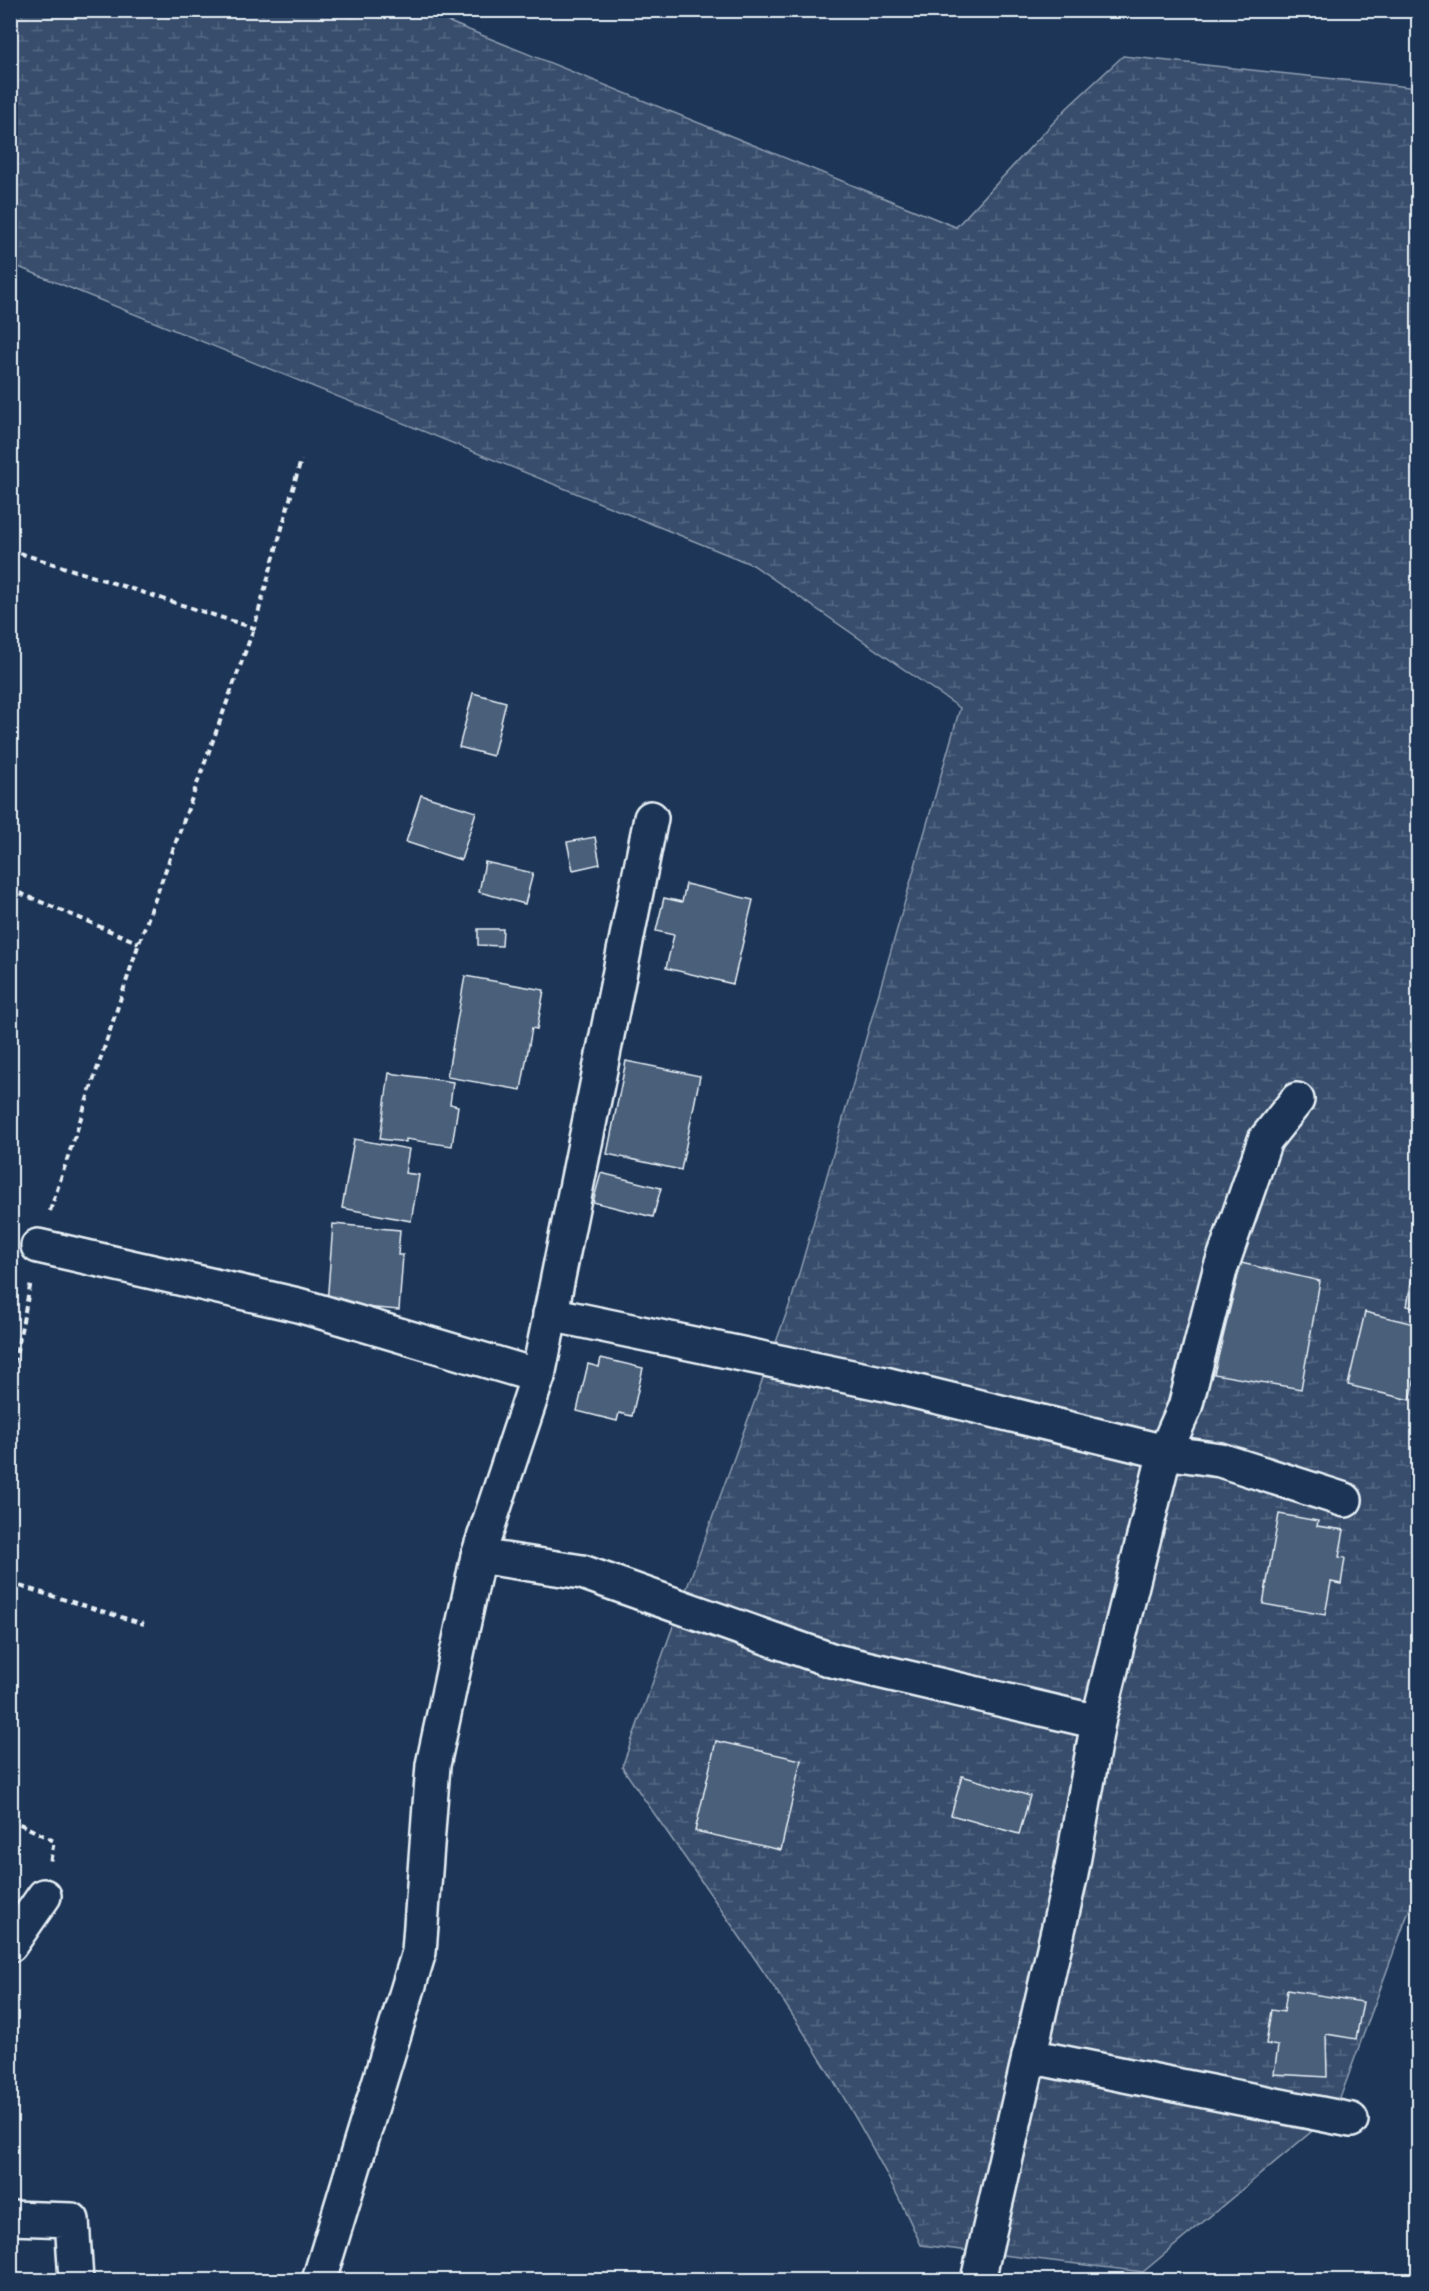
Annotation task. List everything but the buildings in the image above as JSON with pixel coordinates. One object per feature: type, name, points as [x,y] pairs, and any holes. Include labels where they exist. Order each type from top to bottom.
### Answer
[{"type":"street","points":[[319,2280],[419,1952],[433,1765],[478,1556],[538,1376],[651,818]]},
{"type":"street","points":[[978,2280],[1071,1874],[1098,1722],[1165,1452],[1185,1407],[1220,1270],[1265,1140],[1297,1100]]},
{"type":"street","points":[[38,1246],[298,1305],[538,1376]]},
{"type":"street","points":[[550,1314],[885,1384],[1165,1452],[1220,1460],[1345,1500]]},
{"type":"street","points":[[478,1556],[582,1572],[831,1660],[1098,1722]]},
{"type":"street","points":[[10,1945],[44,1896]]},
{"type":"street","points":[[1029,2056],[1351,2120]]},
{"type":"street","points":[[10,2217],[72,2220],[76,2280]]},
{"type":"path","points":[[10,1384],[38,1246],[139,943],[254,628],[300,460]]},
{"type":"path","points":[[10,550],[254,628]]},
{"type":"path","points":[[10,889],[139,943]]},
{"type":"path","points":[[10,1583],[144,1624]]},
{"type":"path","points":[[10,1819],[54,1841],[44,1896]]},
{"type":"green space","points":[[10,11],[422,11],[956,227],[1067,108],[1123,56],[1418,88],[1418,1886],[1335,2112],[1143,2272],[921,2245],[890,2181],[821,2059],[743,1941],[622,1767],[792,1298],[960,708],[753,565],[11,264]]}]
